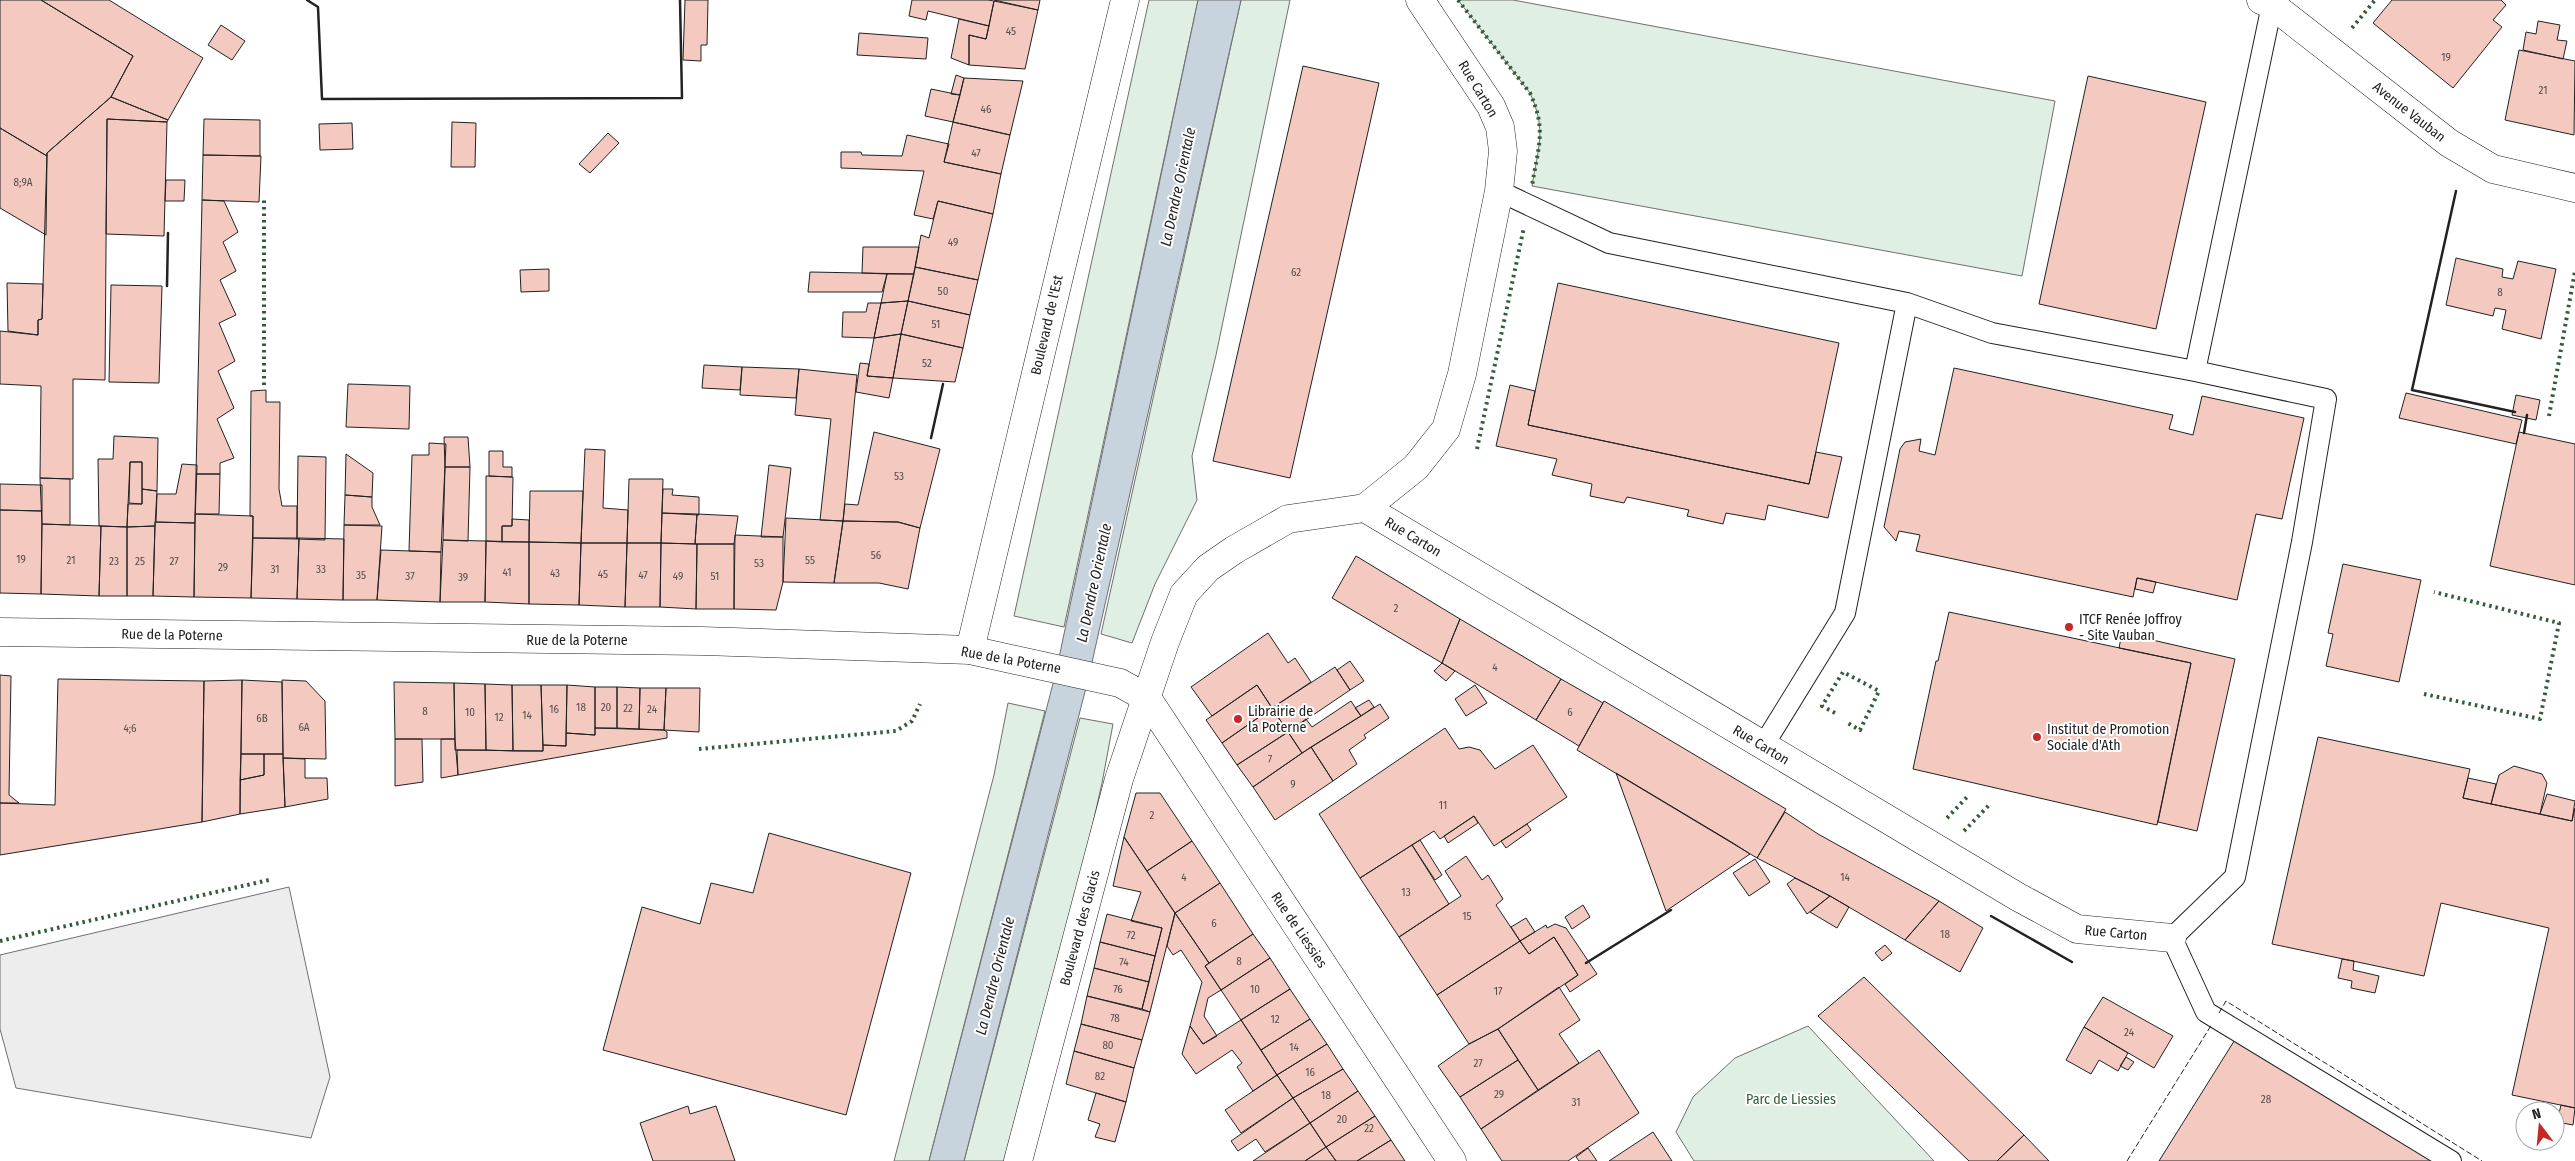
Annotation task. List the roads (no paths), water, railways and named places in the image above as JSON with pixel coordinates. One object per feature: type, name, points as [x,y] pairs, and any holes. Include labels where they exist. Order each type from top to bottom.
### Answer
[{"type":"street","name":"Boulevard de l'Est","points":[[970,650],[1125,0]]},
{"type":"street","name":"Rue Carton","points":[[1420,0],[1494,113],[1500,127],[1503,151],[1498,191],[1462,374],[1446,429],[1416,467],[1365,508],[2018,897],[2077,929],[2172,938]]},
{"type":"street","name":"Avenue Vauban","points":[[2267,2],[2449,143],[2493,169],[2575,188]]},
{"type":"street","points":[[1147,698],[1164,642],[1184,594],[1208,568],[1234,550],[1288,519],[1365,508]]},
{"type":"street","name":"Rue de la Poterne","points":[[0,632],[702,641],[970,650],[1120,683],[1147,698]]},
{"type":"street","name":"Boulevard des Glacis","points":[[1018,1161],[1119,779],[1147,698]]},
{"type":"street","name":"Rue de Liessies","points":[[1147,698],[1452,1161]]},
{"type":"lane","points":[[2195,371],[2267,2]]},
{"type":"lane","points":[[1498,191],[1609,243],[1907,303],[1992,333],[2195,371],[2326,399],[2302,542],[2234,877],[2172,938],[2206,1012],[2451,1161]]},
{"type":"lane","points":[[1763,746],[1845,613],[1907,303]]},
{"type":"water","name":"La Dendre Orientale","points":[[1198,0],[1241,0],[1088,680],[964,1161],[929,1161],[1056,672]]},
{"type":"place","name":"ITCF Renée Joffroy - Site Vauban","points":[[2069,627]]},
{"type":"place","name":"Librairie de la Poterne","points":[[1238,719]]},
{"type":"place","name":"Institut de Promotion Sociale d'Ath","points":[[2037,737]]},
{"type":"park label","name":"Parc de Liessies","points":[[1791,1099]]}]
